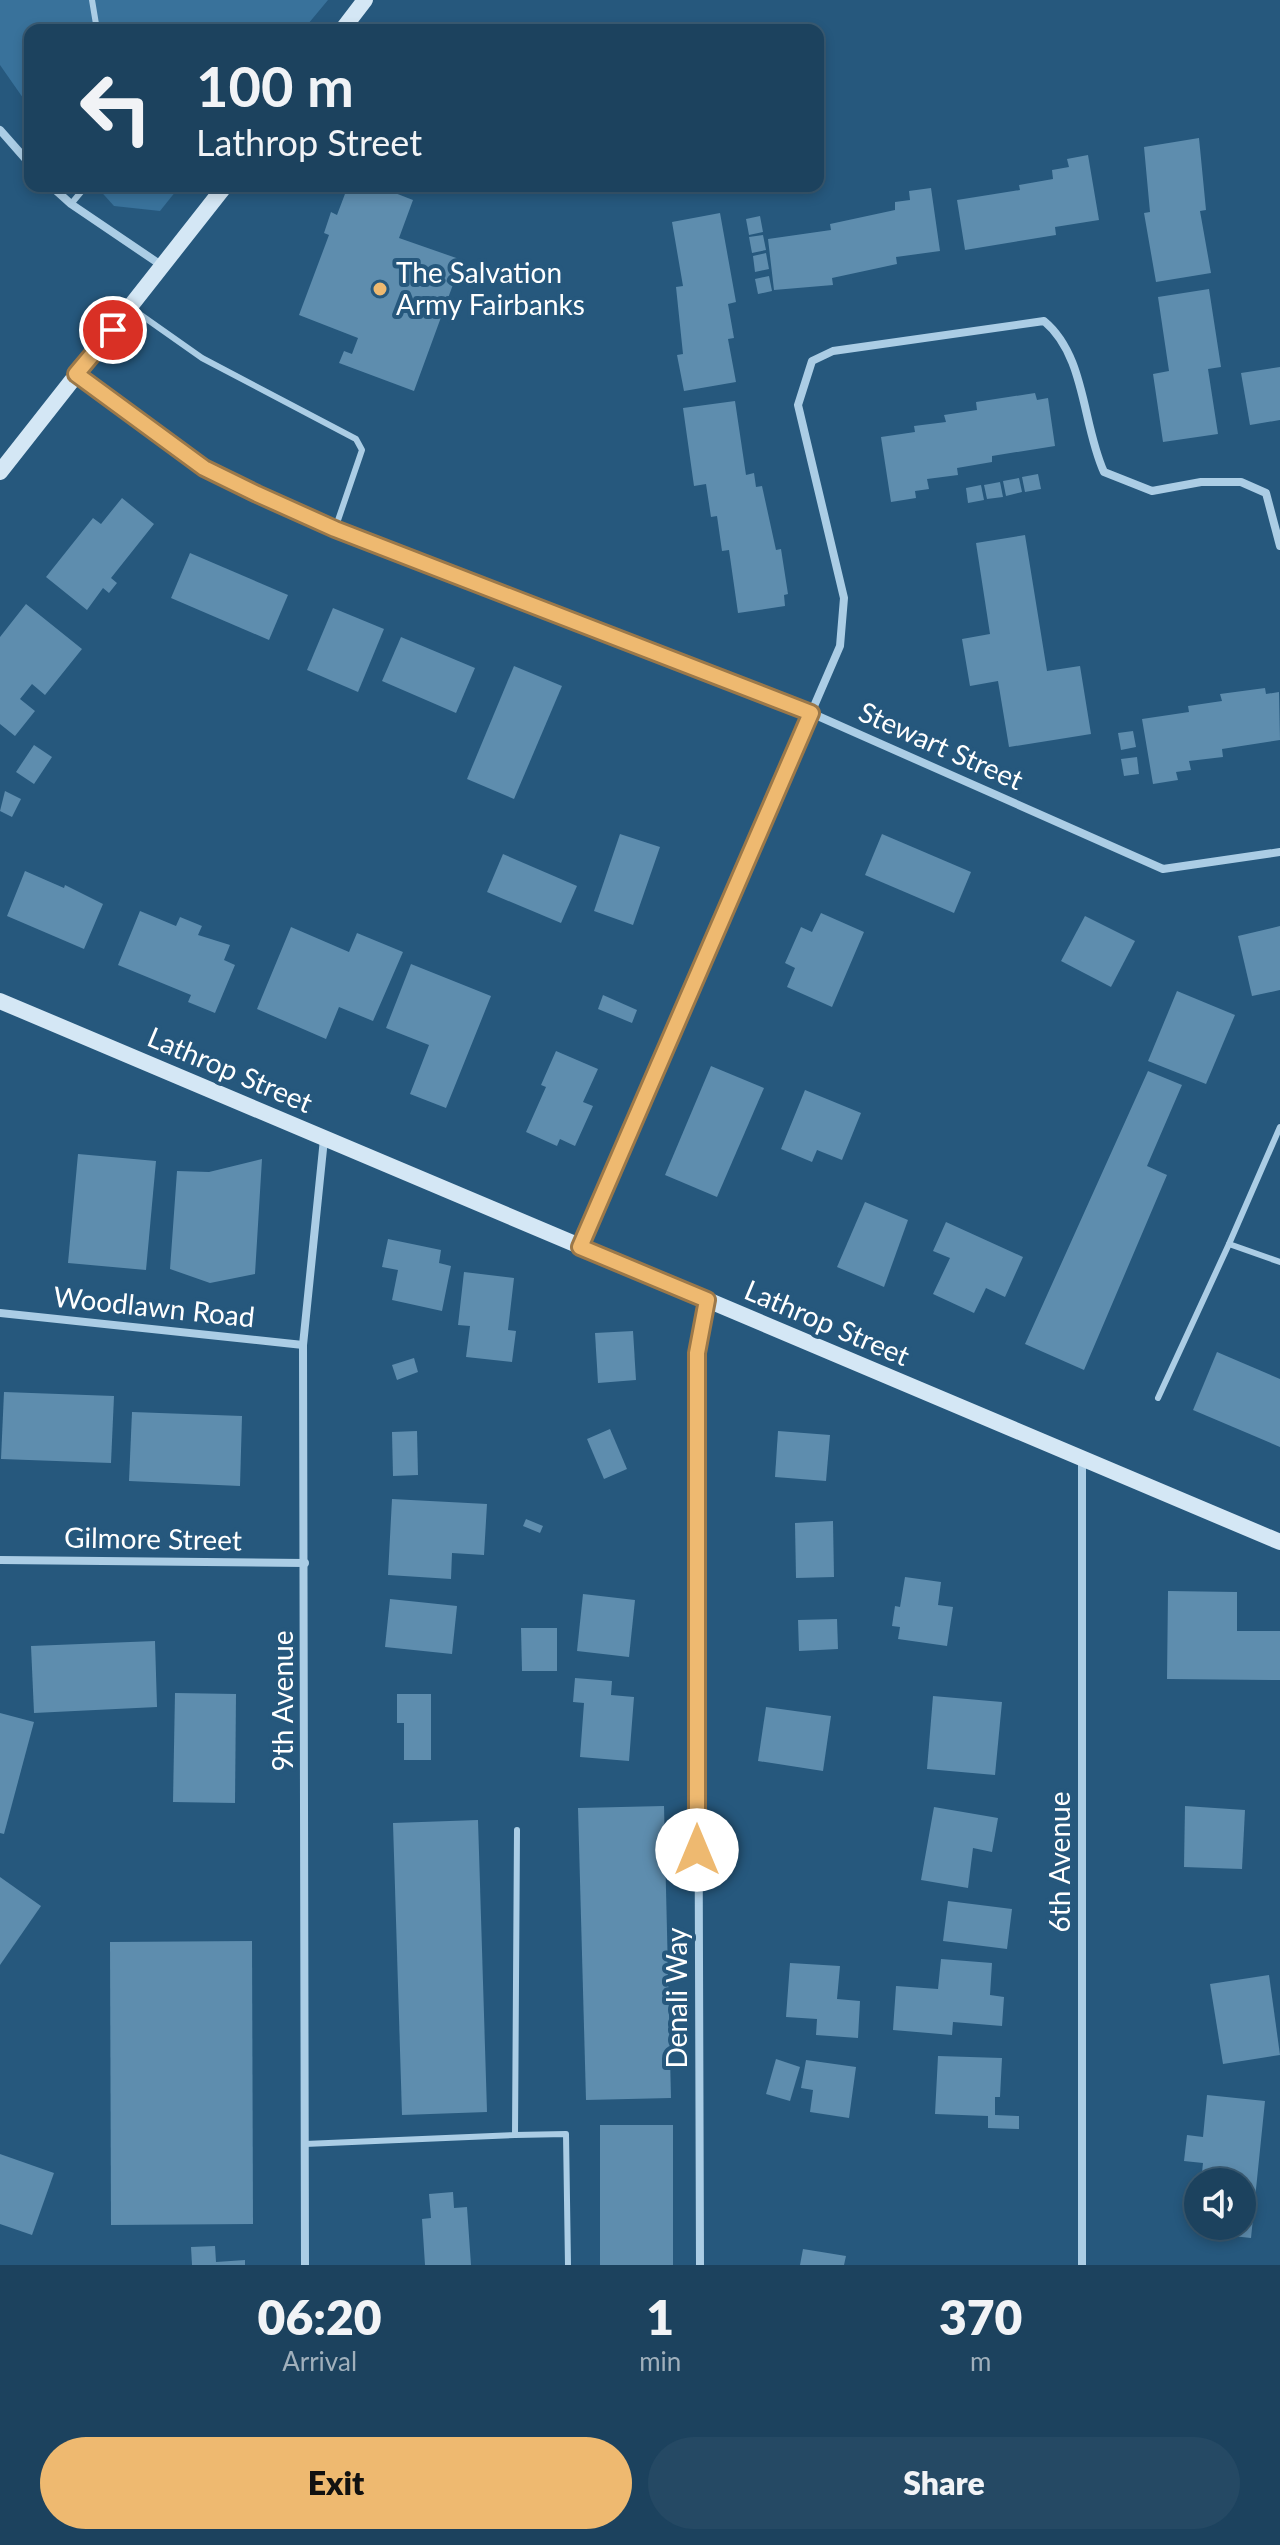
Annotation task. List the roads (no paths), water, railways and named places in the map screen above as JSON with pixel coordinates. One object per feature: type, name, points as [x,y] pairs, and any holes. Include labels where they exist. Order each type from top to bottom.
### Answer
[{"type":"street","points":[[347,24],[365,0]]},
{"type":"street","points":[[0,130],[24,157]]},
{"type":"street","points":[[58,192],[164,267]]},
{"type":"street","points":[[0,472],[220,192]]},
{"type":"street","points":[[580,1247],[840,646],[844,598],[798,405],[812,361],[833,351],[1044,321],[1059,334],[1070,355],[1094,451],[1104,472],[1152,491],[1201,482],[1241,482],[1266,493],[1280,546]]},
{"type":"street","name":"Stewart Street","points":[[76,374],[204,468],[335,529],[811,713],[1163,869],[1280,852]]},
{"type":"street","name":"Lathrop Street","points":[[0,1001],[1280,1542]]},
{"type":"street","name":"9th Avenue","points":[[305,2265],[303,1345],[324,1138]]},
{"type":"street","name":"Denali Way","points":[[700,2265],[697,1353],[707,1300]]},
{"type":"street","name":"Woodlawn Road","points":[[0,1313],[303,1345]]},
{"type":"street","name":"6th Avenue","points":[[1082,1460],[1082,2265]]},
{"type":"street","name":"Gilmore Street","points":[[0,1560],[305,1563]]},
{"type":"lane","points":[[92,0],[96,24]]},
{"type":"lane","points":[[71,204],[81,192]]},
{"type":"lane","points":[[131,308],[202,358],[356,439],[362,450],[335,529]]},
{"type":"lane","points":[[1158,1398],[1280,1127]]},
{"type":"lane","points":[[1229,1244],[1280,1262]]},
{"type":"lane","points":[[515,2135],[517,1830]]},
{"type":"lane","points":[[305,2144],[566,2134],[568,2265]]},
{"type":"place","name":"The Salvation Army Fairbanks","points":[[380,289]]}]
